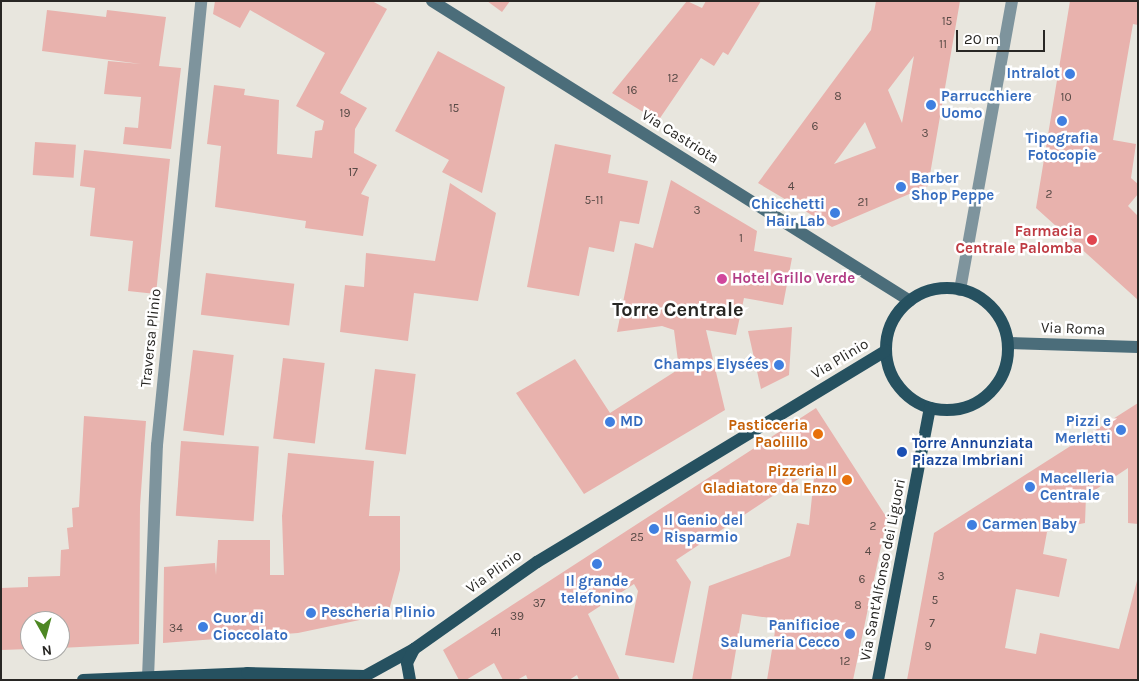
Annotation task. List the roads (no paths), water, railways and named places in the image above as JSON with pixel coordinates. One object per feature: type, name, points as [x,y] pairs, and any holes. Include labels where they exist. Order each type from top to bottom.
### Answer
[{"type":"main road","name":"Via Castriota","points":[[432,1],[910,301]]},
{"type":"main road","points":[[960,290],[984,300],[994,310],[1006,332],[1008,343],[1006,366],[989,393],[966,407],[930,408],[902,390],[889,368],[886,351],[896,316],[910,301],[929,291],[960,290]]},
{"type":"main road","name":"Via Roma","points":[[1008,343],[1138,347]]},
{"type":"main road","name":"Via Plinio","points":[[83,680],[276,672],[368,678],[537,562],[886,351]]},
{"type":"main road","name":"Via Sant'Alfonso dei Liguori","points":[[878,680],[930,408]]},
{"type":"main road","points":[[410,680],[407,663],[414,648]]},
{"type":"street","name":"Traversa Plinio","points":[[148,678],[157,445],[201,1]]},
{"type":"street","points":[[960,290],[1012,1]]},
{"type":"place","name":"Intralot","points":[[1070,74]]},
{"type":"place","name":"Parrucchiere Uomo","points":[[931,105]]},
{"type":"place","name":"Tipografia Fotocopie","points":[[1062,121]]},
{"type":"place","name":"Barber Shop Peppe","points":[[901,187]]},
{"type":"place","name":"Chicchetti Hair Lab","points":[[835,213]]},
{"type":"place","name":"Farmacia Centrale Palomba","points":[[1092,240]]},
{"type":"place","name":"Hotel Grillo Verde","points":[[722,279]]},
{"type":"place","name":"Champs Elysées","points":[[779,365]]},
{"type":"place","name":"MD","points":[[610,422]]},
{"type":"place","name":"Pizzi e Merletti","points":[[1121,430]]},
{"type":"place","name":"Pasticceria Paolillo","points":[[818,434]]},
{"type":"place","name":"Torre Annunziata Piazza Imbriani","points":[[902,452]]},
{"type":"place","name":"Pizzeria Il Gladiatore da Enzo","points":[[847,480]]},
{"type":"place","name":"Macelleria Centrale","points":[[1030,487]]},
{"type":"place","name":"Carmen Baby","points":[[972,525]]},
{"type":"place","name":"Il Genio del Risparmio","points":[[654,529]]},
{"type":"place","name":"Il grande telefonino","points":[[597,564]]},
{"type":"place","name":"Pescheria Plinio","points":[[311,613]]},
{"type":"place","name":"Cuor di Cioccolato","points":[[203,627]]},
{"type":"place","name":"Panificioe Salumeria Cecco","points":[[850,634]]},
{"type":"district","name":"Torre Centrale","points":[[678,309]]}]
